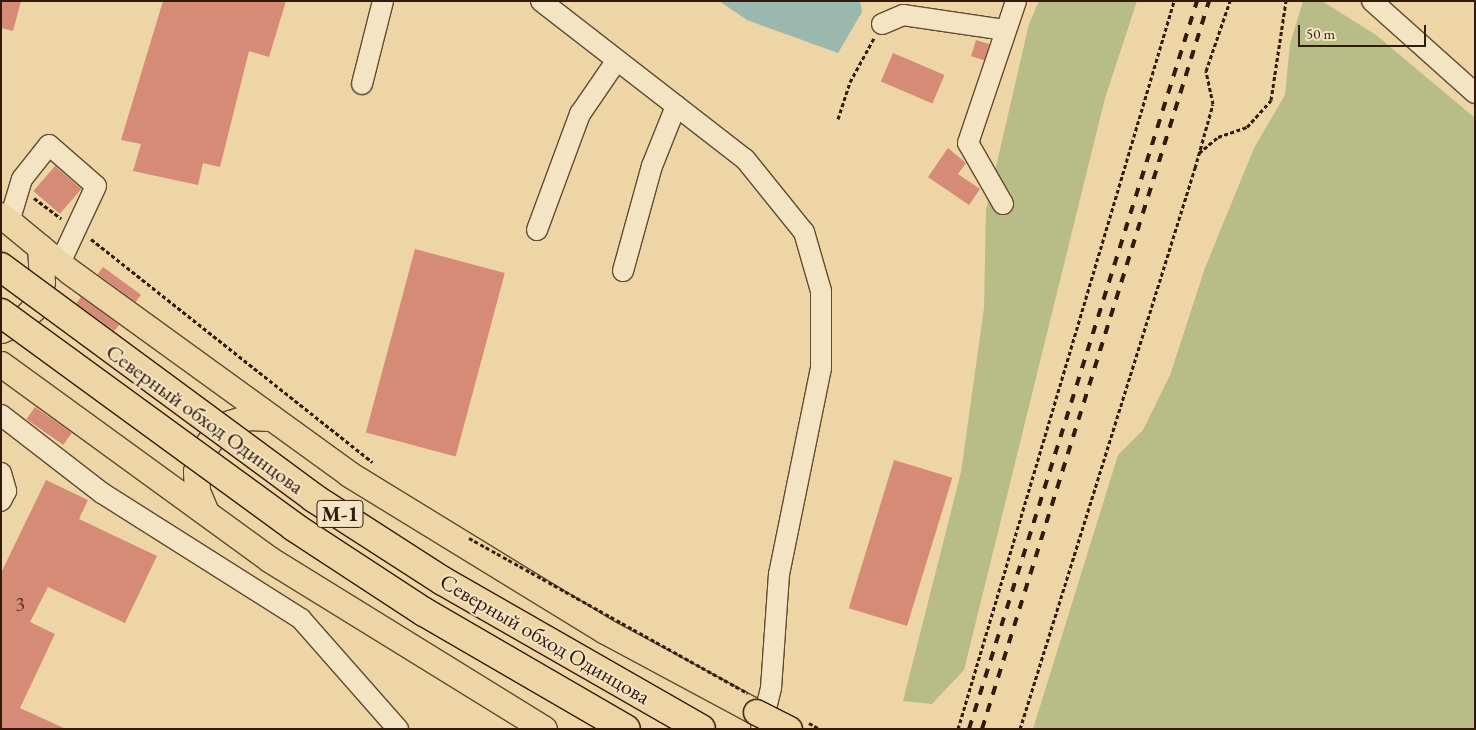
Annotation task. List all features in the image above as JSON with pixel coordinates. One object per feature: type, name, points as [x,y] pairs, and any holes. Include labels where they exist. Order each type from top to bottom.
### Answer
[{"type":"highway","name":"Северный обход Одинцова","points":[[1,267],[314,498],[443,581],[701,729]]},
{"type":"highway","name":"Северный обход Одинцова","points":[[1,313],[294,527],[424,612],[626,729]]},
{"type":"main road","points":[[5,218],[60,263],[270,418],[465,539],[605,631],[796,725]]},
{"type":"main road","points":[[1,330],[22,321],[33,309],[42,282],[40,247]]},
{"type":"main road","points":[[1,364],[352,613],[544,729]]},
{"type":"main road","points":[[205,510],[197,491],[196,471],[202,452],[214,435],[230,423],[250,417],[270,418]]},
{"type":"street","points":[[362,84],[383,1]]},
{"type":"street","points":[[541,1],[745,159],[784,202],[804,232],[822,290],[821,368],[779,574],[771,688],[761,729]]},
{"type":"street","points":[[1003,204],[968,143],[1004,30],[1016,1]]},
{"type":"street","points":[[1372,1],[1475,93]]},
{"type":"street","points":[[882,24],[903,15],[1004,30]]},
{"type":"street","points":[[537,230],[580,114],[617,60]]},
{"type":"street","points":[[623,271],[652,166],[676,106]]},
{"type":"street","points":[[5,218],[22,179],[49,145],[96,186],[74,226],[60,263]]},
{"type":"street","points":[[1,415],[102,493],[301,619],[398,729]]},
{"type":"street","points":[[1,473],[6,491],[1,501]]},
{"type":"path","points":[[958,729],[1174,1]]},
{"type":"path","points":[[1020,729],[1195,168],[1213,104],[1206,71],[1230,1]]},
{"type":"path","points":[[1199,153],[1218,137],[1247,127],[1271,100],[1286,1]]},
{"type":"path","points":[[838,119],[850,82],[882,24]]},
{"type":"path","points":[[30,195],[74,226],[375,464]]},
{"type":"path","points":[[465,539],[753,696]]},
{"type":"path","points":[[796,725],[820,729]]},
{"type":"green space","points":[[1039,1],[1137,1],[1105,98],[964,670],[932,704],[903,701],[961,472],[984,308],[986,210],[1029,24]]},
{"type":"green space","points":[[1303,1],[1322,1],[1376,35],[1475,118],[1475,729],[1033,729],[1118,455],[1143,430],[1170,375],[1205,268],[1254,148],[1285,95],[1290,44]]},
{"type":"water","points":[[719,1],[860,1],[862,12],[838,53],[747,20]]},
{"type":"building","points":[[1,1],[21,1],[13,31],[1,28]]},
{"type":"building","points":[[163,1],[286,1],[269,57],[249,51],[220,167],[203,163],[198,185],[133,171],[141,144],[121,140]]},
{"type":"building","points":[[976,40],[989,44],[984,60],[971,56]]},
{"type":"building","points":[[893,53],[945,75],[932,103],[881,82]]},
{"type":"building","points":[[948,148],[966,163],[958,174],[980,189],[969,205],[928,177]]},
{"type":"building","points":[[55,166],[81,189],[60,214],[33,191]]},
{"type":"building","points":[[415,249],[505,273],[456,457],[366,433]]},
{"type":"building","points":[[103,267],[141,295],[136,302],[98,274]]},
{"type":"building","points":[[81,297],[119,325],[114,331],[76,303]]},
{"type":"building","points":[[35,407],[72,433],[63,445],[26,419]]},
{"type":"building","points":[[894,460],[952,478],[907,626],[849,608]]},
{"type":"building","points":[[46,480],[88,500],[79,519],[157,556],[125,623],[48,587],[30,622],[55,634],[20,708],[66,729],[1,729],[1,573]]},
{"type":"railway","points":[[969,729],[1197,1]]},
{"type":"railway","points":[[982,729],[1209,1]]}]
